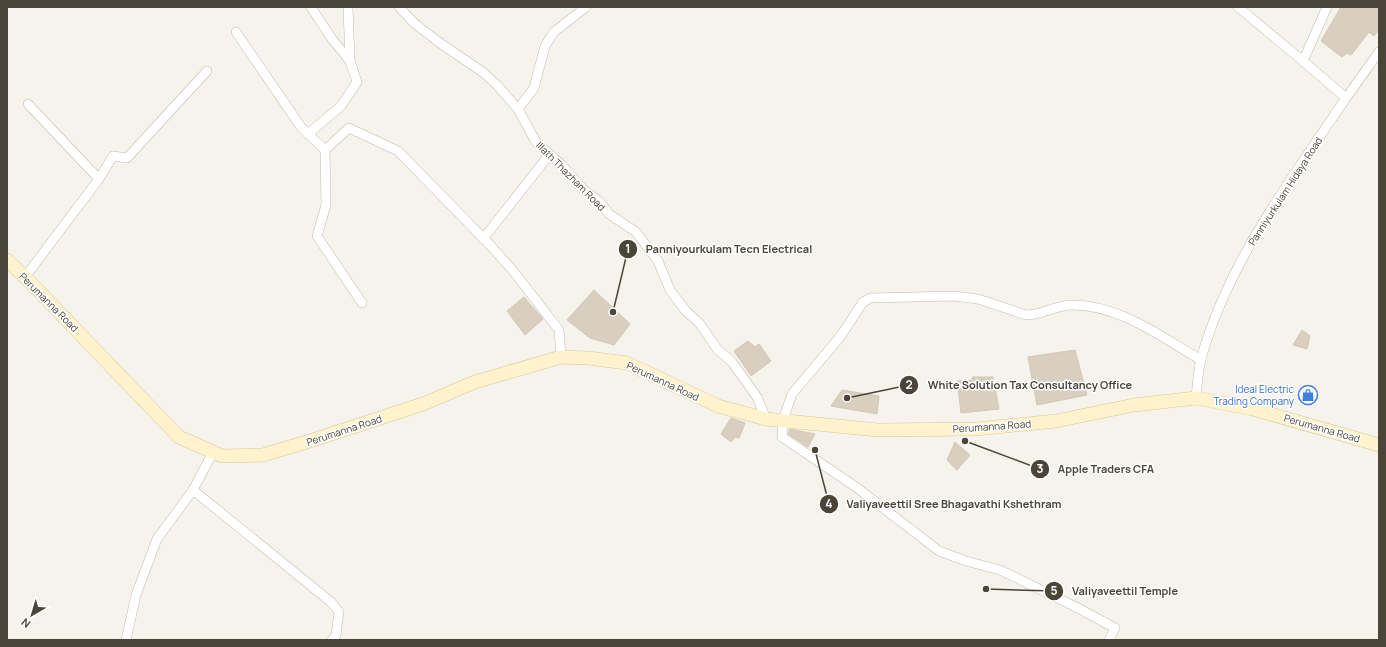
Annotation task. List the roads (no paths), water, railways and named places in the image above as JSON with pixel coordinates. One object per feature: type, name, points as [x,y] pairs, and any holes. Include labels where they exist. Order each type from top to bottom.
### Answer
[{"type":"main road","name":"Perumanna Road","points":[[8,264],[25,277],[179,437],[222,456],[263,455],[423,404],[475,382],[561,357],[588,358],[626,363],[703,400],[718,406],[766,419],[878,430],[976,429],[1056,421],[1134,405],[1196,398],[1253,409],[1379,445]]},
{"type":"street","points":[[311,7],[332,39],[350,61]]},
{"type":"street","points":[[308,134],[341,106],[357,82],[350,61],[348,7]]},
{"type":"street","name":"Illath Thazham Road","points":[[400,7],[414,23],[440,44],[484,73],[512,99],[536,142],[562,165],[583,189],[600,202],[609,214],[636,232],[645,243],[662,270],[670,290],[685,310],[700,324],[717,349],[732,362],[757,397],[766,419]]},
{"type":"street","points":[[518,109],[534,88],[546,46],[554,32],[586,7]]},
{"type":"street","points":[[1238,7],[1346,98]]},
{"type":"street","points":[[1303,61],[1327,7]]},
{"type":"street","points":[[236,32],[301,127],[325,150],[326,205],[316,236],[362,303]]},
{"type":"street","name":"Panniyurkulam Hidaya Road","points":[[1196,398],[1201,360],[1229,283],[1275,203],[1379,52]]},
{"type":"street","points":[[25,277],[99,180],[113,156],[127,158],[207,71]]},
{"type":"street","points":[[28,104],[99,180]]},
{"type":"street","points":[[325,150],[350,128],[398,151],[514,272],[559,330],[561,357]]},
{"type":"street","points":[[483,239],[549,155]]},
{"type":"street","points":[[1109,640],[1115,628],[1076,606],[1000,570],[966,561],[939,551],[856,487],[782,437],[783,420],[796,389],[840,337],[863,302],[870,298],[954,296],[978,299],[1026,315],[1034,315],[1069,305],[1102,308],[1148,329],[1201,360]]},
{"type":"street","points":[[126,640],[136,595],[157,539],[193,490],[213,452]]},
{"type":"street","points":[[193,490],[331,602],[339,612],[336,635],[332,640]]},
{"type":"place","name":"Panniyourkulam Tecn Electrical","points":[[613,312]]},
{"type":"place","name":"Ideal Electric Trading Company","points":[[1308,395]]},
{"type":"place","name":"White Solution Tax Consultancy Office","points":[[847,398]]},
{"type":"place","name":"Apple Traders CFA","points":[[965,441]]},
{"type":"place","name":"Valiyaveettil Sree Bhagavathi Kshethram","points":[[815,450]]},
{"type":"place","name":"Valiyaveettil Temple","points":[[986,589]]}]
